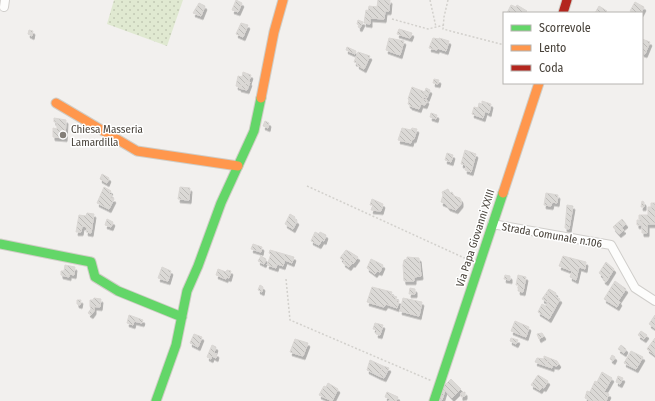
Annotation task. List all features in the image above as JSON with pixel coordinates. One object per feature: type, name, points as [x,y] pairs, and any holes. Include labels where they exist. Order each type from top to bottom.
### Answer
[{"type":"street","points":[[156,401],[176,345],[187,291],[204,252],[221,203],[254,131],[260,109],[272,40],[283,0]]},
{"type":"street","points":[[563,12],[567,0]]},
{"type":"street","name":"Via Papa Giovanni XXIII","points":[[434,401],[539,84]]},
{"type":"street","points":[[56,103],[137,151],[238,166]]},
{"type":"street","name":"Strada Comunale n.106","points":[[492,224],[611,245],[635,288],[655,301]]},
{"type":"street","points":[[0,244],[91,262],[95,277],[118,291],[182,317]]},
{"type":"path","points":[[430,0],[436,27]]},
{"type":"path","points":[[448,0],[443,29],[503,45]]},
{"type":"path","points":[[392,19],[428,29],[444,25]]},
{"type":"path","points":[[307,186],[478,264]]},
{"type":"path","points":[[286,279],[290,320],[439,384]]},
{"type":"green space","points":[[114,0],[183,0],[167,46],[107,24]]},
{"type":"building","points":[[236,0],[242,3],[238,12],[232,10]]},
{"type":"building","points":[[378,0],[390,0],[389,11],[385,11],[384,19],[370,18],[370,24],[364,23],[366,10],[368,11],[369,6],[377,7]]},
{"type":"building","points":[[635,2],[644,7],[642,12],[630,11]]},
{"type":"building","points":[[199,3],[205,6],[201,16],[193,13]]},
{"type":"building","points":[[511,5],[516,7],[517,5],[527,11],[526,12],[508,12]]},
{"type":"building","points":[[599,6],[607,11],[606,12],[596,12]]},
{"type":"building","points":[[358,20],[363,22],[360,28],[357,24]]},
{"type":"building","points":[[241,23],[248,25],[243,37],[236,34]]},
{"type":"building","points":[[399,29],[412,33],[410,38],[397,34]]},
{"type":"building","points":[[29,30],[33,31],[32,36],[28,34]]},
{"type":"building","points":[[389,38],[404,41],[400,55],[386,50]]},
{"type":"building","points":[[433,38],[449,41],[446,51],[437,48],[437,50],[429,48]]},
{"type":"building","points":[[643,39],[650,42],[645,54],[643,53]]},
{"type":"building","points":[[347,47],[356,51],[355,54],[346,50]]},
{"type":"building","points":[[358,52],[370,56],[364,69],[357,65],[358,63],[354,62]]},
{"type":"building","points":[[243,72],[251,75],[249,81],[246,80],[245,86],[236,86],[238,76],[242,77]]},
{"type":"building","points":[[434,79],[439,80],[438,84],[433,83]]},
{"type":"building","points":[[246,81],[250,82],[247,90],[239,88],[240,85],[245,86]]},
{"type":"building","points":[[412,87],[425,92],[419,109],[408,104]]},
{"type":"building","points":[[426,88],[430,90],[427,98],[423,97]]},
{"type":"building","points":[[422,99],[427,100],[425,105],[421,104]]},
{"type":"building","points":[[482,101],[491,104],[489,113],[485,111],[483,118],[472,114],[474,107],[478,108],[479,103],[482,104]]},
{"type":"building","points":[[431,113],[437,115],[436,119],[430,117]]},
{"type":"building","points":[[54,118],[66,120],[65,138],[53,137],[53,128],[57,129],[57,122],[54,122]]},
{"type":"building","points":[[265,121],[269,123],[268,128],[263,126]]},
{"type":"building","points":[[402,128],[411,130],[412,128],[417,129],[411,143],[398,140]]},
{"type":"building","points":[[465,150],[476,154],[471,172],[465,170],[466,165],[461,164]]},
{"type":"building","points":[[447,153],[453,155],[451,162],[445,160]]},
{"type":"building","points":[[102,174],[109,178],[107,183],[100,179]]},
{"type":"building","points":[[104,187],[111,191],[109,194],[112,195],[110,198],[114,199],[109,209],[97,203]]},
{"type":"building","points":[[180,187],[190,188],[189,200],[178,199]]},
{"type":"building","points":[[448,189],[450,193],[452,192],[454,196],[460,198],[461,200],[461,204],[456,210],[441,202],[443,195],[442,192]]},
{"type":"building","points":[[546,193],[558,195],[557,203],[552,202],[551,206],[544,205]]},
{"type":"building","points":[[372,199],[383,204],[381,211],[371,210],[373,205],[370,205]]},
{"type":"building","points":[[642,201],[644,202],[644,207],[641,207]]},
{"type":"building","points":[[651,203],[655,203],[655,207],[651,207]]},
{"type":"building","points":[[567,205],[573,206],[569,229],[565,228]]},
{"type":"building","points":[[648,207],[655,207],[655,224],[647,224],[647,233],[642,233],[642,219],[639,219],[639,215],[648,215]]},
{"type":"building","points":[[87,213],[94,214],[91,233],[86,232],[87,227],[82,226],[81,232],[76,232],[79,215],[86,216]]},
{"type":"building","points":[[290,214],[295,217],[294,219],[297,221],[293,229],[285,224]]},
{"type":"building","points":[[107,219],[113,222],[111,227],[105,225]]},
{"type":"building","points":[[622,219],[626,224],[621,228],[624,230],[619,234],[613,227]]},
{"type":"building","points":[[637,220],[642,220],[642,225],[637,225]]},
{"type":"building","points":[[315,232],[319,234],[320,232],[326,235],[324,241],[322,240],[319,245],[311,241]]},
{"type":"building","points":[[253,244],[262,247],[261,252],[251,249]]},
{"type":"building","points":[[270,250],[294,257],[292,263],[285,260],[283,266],[277,264],[276,268],[267,265],[271,254],[269,253]]},
{"type":"building","points":[[346,250],[350,252],[348,254],[353,257],[350,261],[346,258],[344,261],[340,258]]},
{"type":"building","points":[[350,252],[358,257],[349,267],[343,263],[346,258],[350,261],[353,257],[348,254]]},
{"type":"building","points":[[261,256],[266,259],[264,264],[258,261]]},
{"type":"building","points":[[563,256],[586,262],[585,269],[579,267],[576,280],[570,277],[572,271],[559,266]]},
{"type":"building","points":[[407,257],[419,258],[421,276],[414,277],[414,281],[404,281],[403,265],[404,260],[407,259]]},
{"type":"building","points":[[371,259],[383,265],[380,272],[377,271],[375,274],[367,268]]},
{"type":"building","points":[[606,262],[614,269],[606,282],[603,280],[604,277],[599,273]]},
{"type":"building","points":[[65,265],[75,267],[74,275],[69,274],[69,277],[61,275],[61,271],[64,271]]},
{"type":"building","points":[[162,267],[171,271],[168,281],[158,278]]},
{"type":"building","points":[[218,269],[226,272],[227,270],[231,271],[229,278],[226,277],[226,279],[216,275]]},
{"type":"building","points":[[505,275],[510,276],[510,280],[504,279]]},
{"type":"building","points":[[518,275],[526,277],[523,292],[518,291],[519,285],[516,285]]},
{"type":"building","points":[[615,281],[626,289],[618,301],[620,302],[617,307],[604,299]]},
{"type":"building","points":[[260,285],[263,287],[262,292],[258,290]]},
{"type":"building","points":[[372,287],[392,292],[391,295],[397,297],[395,300],[399,301],[397,308],[386,304],[384,307],[367,302]]},
{"type":"building","points":[[410,288],[415,289],[415,294],[409,294]]},
{"type":"building","points":[[549,289],[551,290],[547,297],[550,299],[547,302],[542,299]]},
{"type":"building","points":[[551,290],[556,293],[555,296],[560,299],[549,319],[538,312],[542,304],[546,306],[550,299],[547,297]]},
{"type":"building","points":[[94,298],[101,299],[100,307],[90,306],[90,300],[93,300]]},
{"type":"building","points":[[403,298],[422,302],[419,316],[400,311]]},
{"type":"building","points":[[77,300],[81,300],[80,305],[77,304]]},
{"type":"building","points":[[90,306],[94,306],[94,311],[91,315],[88,313],[91,309]]},
{"type":"building","points":[[129,315],[143,320],[142,323],[134,321],[133,325],[127,323]]},
{"type":"building","points":[[655,315],[655,328],[649,324]]},
{"type":"building","points":[[515,321],[529,327],[526,337],[511,331]]},
{"type":"building","points":[[375,323],[383,325],[380,335],[376,334],[377,330],[373,329]]},
{"type":"building","points":[[641,331],[647,335],[644,339],[638,335]]},
{"type":"building","points":[[542,333],[544,336],[539,339],[537,334]]},
{"type":"building","points":[[194,334],[202,337],[198,347],[190,343]]},
{"type":"building","points":[[511,338],[518,340],[516,344],[510,341]]},
{"type":"building","points":[[655,338],[655,355],[647,349]]},
{"type":"building","points":[[295,339],[308,343],[303,356],[290,352]]},
{"type":"building","points":[[212,345],[216,347],[214,353],[217,354],[216,358],[212,356],[211,359],[207,357]]},
{"type":"building","points":[[621,345],[626,349],[624,353],[618,349]]},
{"type":"building","points":[[631,351],[643,357],[636,369],[624,363]]},
{"type":"building","points":[[612,355],[615,357],[613,361],[610,359]]},
{"type":"building","points":[[544,356],[549,358],[548,362],[544,361]]},
{"type":"building","points":[[537,358],[544,359],[544,361],[548,362],[549,358],[557,361],[559,364],[557,366],[552,365],[552,368],[535,362]]},
{"type":"building","points":[[370,360],[383,366],[379,376],[367,370]]},
{"type":"building","points":[[383,366],[389,368],[384,378],[379,376]]},
{"type":"building","points":[[602,372],[612,378],[604,392],[609,394],[606,401],[590,401],[585,398],[587,391],[590,392],[595,381],[597,382]]},
{"type":"building","points":[[538,375],[548,381],[544,388],[542,387],[540,390],[531,385]]},
{"type":"building","points":[[618,376],[623,378],[620,384],[616,382]]},
{"type":"building","points":[[451,379],[461,389],[452,398],[445,390],[442,400],[438,399],[442,388]]},
{"type":"building","points":[[328,383],[338,389],[332,401],[319,395],[324,386],[326,387]]},
{"type":"building","points":[[387,392],[398,397],[396,401],[389,401],[390,399],[385,397]]},
{"type":"building","points":[[465,392],[465,396],[461,397],[461,393]]},
{"type":"traffic: fast","points":[[156,401],[176,345],[187,291],[198,266],[221,203],[254,131],[261,98]]},
{"type":"traffic: fast","points":[[434,401],[503,193]]},
{"type":"traffic: fast","points":[[0,244],[91,262],[95,277],[118,291],[182,317]]},
{"type":"traffic: slow","points":[[261,98],[274,32],[283,0]]},
{"type":"traffic: slow","points":[[503,193],[539,84]]},
{"type":"traffic: slow","points":[[56,103],[137,151],[238,166]]},
{"type":"traffic: jam","points":[[563,12],[567,0]]},
{"type":"place","name":"Chiesa Masseria Lamardilla","points":[[63,135]]}]
